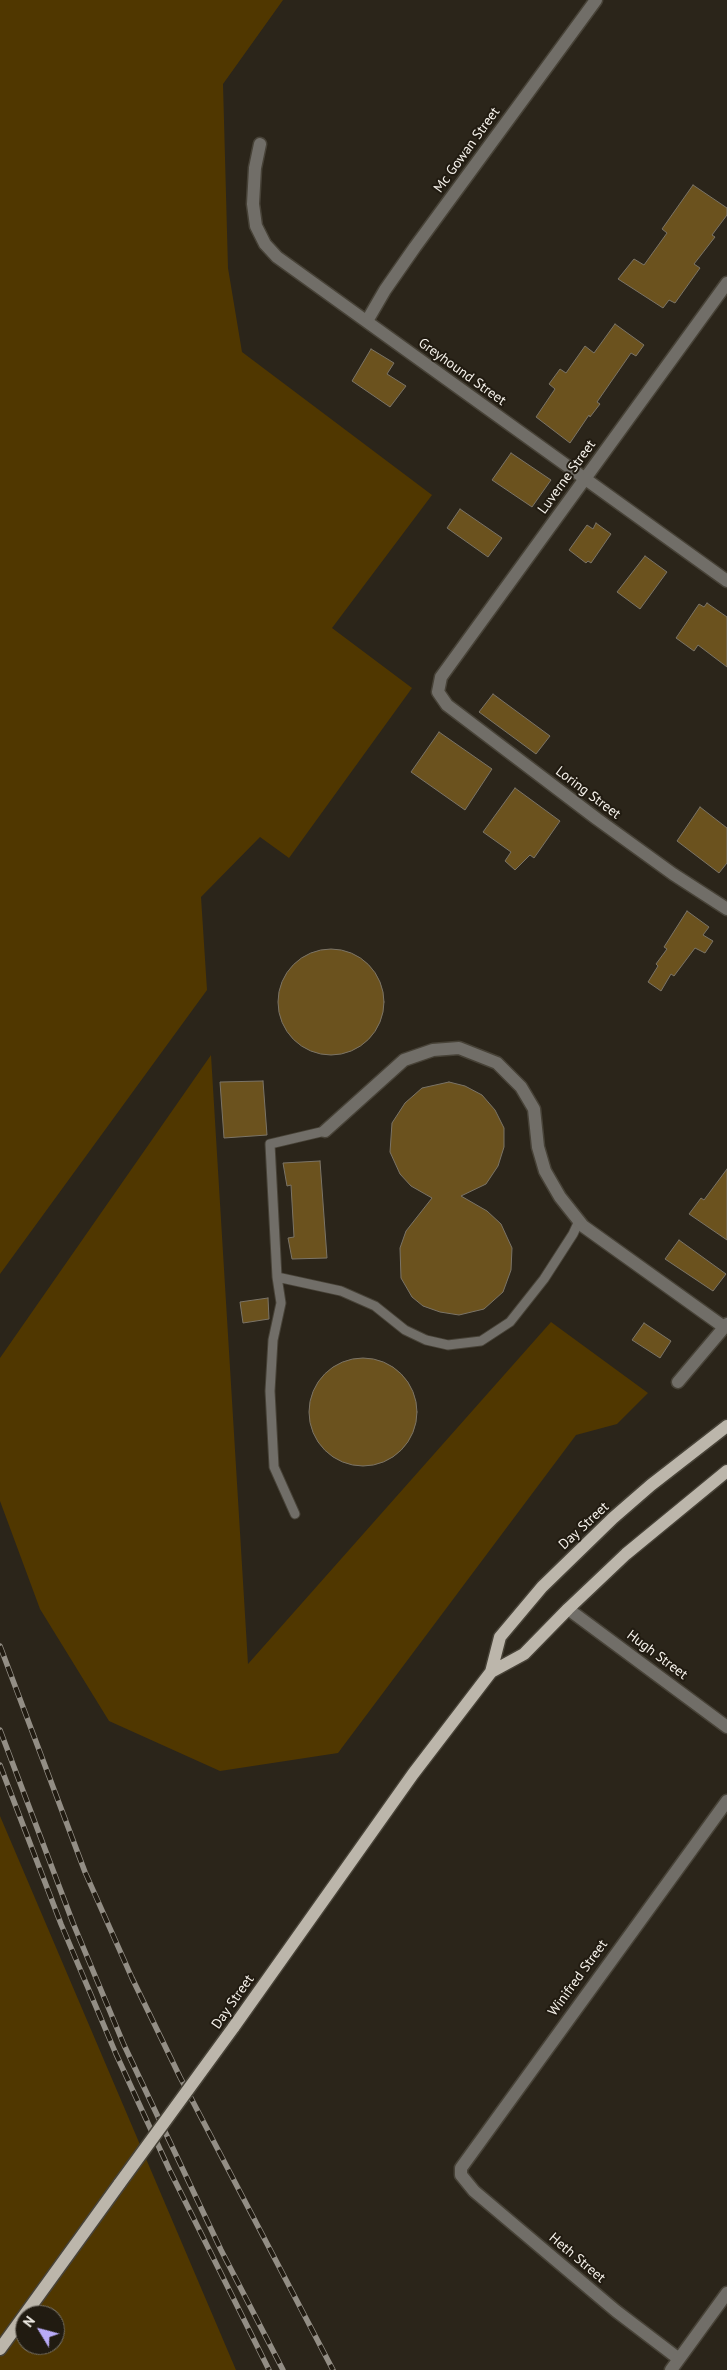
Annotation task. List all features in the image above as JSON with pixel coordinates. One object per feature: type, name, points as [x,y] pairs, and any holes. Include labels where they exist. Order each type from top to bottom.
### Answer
[{"type":"main road","name":"Day Street","points":[[0,2349],[233,2028],[413,1774],[491,1672],[500,1637],[542,1587],[628,1505],[727,1426]]},
{"type":"main road","name":"Day Street","points":[[491,1672],[524,1654],[568,1609],[639,1543],[727,1470]]},
{"type":"street","name":"Mc Gowan Street","points":[[367,322],[385,290],[415,247],[596,0]]},
{"type":"street","name":"Greyhound Street","points":[[260,144],[255,168],[252,204],[256,226],[265,244],[277,257],[727,581]]},
{"type":"street","name":"Luverne Street","points":[[438,692],[441,676],[727,283]]},
{"type":"street","name":"Loring Street","points":[[438,692],[447,705],[597,819],[673,874],[727,909]]},
{"type":"street","points":[[325,1131],[404,1060],[433,1050],[459,1048],[497,1063],[520,1087],[534,1109],[538,1147],[545,1171],[560,1197],[579,1221],[726,1326],[678,1382]]},
{"type":"street","name":"Hugh Street","points":[[568,1609],[727,1727]]},
{"type":"street","name":"Winifred Street","points":[[461,2175],[461,2168],[465,2160],[727,1801]]},
{"type":"street","name":"Heth Street","points":[[461,2175],[474,2191],[616,2310],[679,2359]]},
{"type":"street","points":[[671,2370],[727,2293]]},
{"type":"lane","points":[[295,1514],[274,1467],[270,1391],[273,1340],[281,1303],[277,1277],[270,1144],[325,1131]]},
{"type":"lane","points":[[277,1277],[341,1291],[375,1306],[404,1330],[426,1340],[448,1345],[481,1341],[510,1322],[544,1279],[573,1234],[579,1221]]},
{"type":"shaded area","points":[[0,0],[283,0],[223,84],[228,268],[242,352],[432,495],[332,628],[412,688],[289,858],[260,837],[201,897],[207,990],[0,1274]]},
{"type":"shaded area","points":[[211,1055],[248,1664],[551,1322],[648,1393],[617,1424],[576,1435],[338,1753],[220,1771],[109,1721],[40,1609],[0,1501],[0,1358]]},
{"type":"shaded area","points":[[0,1816],[236,2370],[0,2370]]},
{"type":"building","points":[[693,185],[727,208],[727,215],[712,235],[715,237],[694,264],[700,268],[675,303],[669,300],[663,308],[618,279],[634,259],[644,265],[667,233],[662,229]]},
{"type":"building","points":[[615,324],[644,345],[636,356],[631,353],[597,402],[600,404],[590,417],[589,415],[570,443],[536,417],[555,389],[549,384],[560,369],[566,373],[585,346],[594,353]]},
{"type":"building","points":[[371,349],[394,363],[387,374],[406,386],[390,407],[352,381]]},
{"type":"building","points":[[511,453],[551,480],[532,507],[492,480]]},
{"type":"building","points":[[460,509],[502,538],[488,557],[447,528]]},
{"type":"building","points":[[596,523],[611,534],[591,563],[588,561],[586,563],[569,550],[587,525],[593,529]]},
{"type":"building","points":[[645,556],[667,572],[640,609],[617,592]]},
{"type":"building","points":[[707,603],[727,617],[727,667],[698,645],[694,651],[676,638],[699,604],[704,607]]},
{"type":"building","points":[[493,694],[550,736],[536,754],[479,712]]},
{"type":"building","points":[[439,732],[492,769],[465,810],[411,772]]},
{"type":"building","points":[[515,788],[560,821],[534,858],[530,855],[515,870],[505,861],[511,852],[483,832]]},
{"type":"building","points":[[700,807],[727,828],[727,863],[719,873],[677,841]]},
{"type":"building","points":[[687,911],[709,927],[703,935],[713,941],[705,953],[695,948],[674,976],[671,974],[661,991],[648,982],[658,966],[656,964],[667,949],[664,947]]},
{"type":"building","points":[[331,949],[351,953],[368,965],[380,982],[384,1002],[380,1022],[368,1039],[351,1051],[331,1055],[311,1051],[294,1039],[282,1022],[278,1002],[282,982],[294,965],[311,953]]},
{"type":"building","points":[[263,1081],[267,1135],[224,1138],[220,1082]]},
{"type":"building","points":[[449,1082],[465,1086],[482,1095],[495,1110],[504,1128],[504,1147],[498,1166],[486,1184],[461,1196],[487,1211],[501,1224],[512,1248],[511,1270],[503,1292],[484,1309],[459,1315],[440,1312],[423,1306],[412,1297],[401,1278],[400,1248],[406,1231],[432,1198],[411,1186],[400,1174],[390,1152],[392,1123],[405,1103],[422,1088]]},
{"type":"building","points":[[320,1161],[327,1258],[292,1259],[288,1238],[294,1237],[291,1185],[287,1186],[283,1163]]},
{"type":"building","points":[[727,1169],[727,1240],[689,1214],[701,1198],[704,1200]]},
{"type":"building","points":[[679,1240],[726,1274],[713,1291],[665,1259]]},
{"type":"building","points":[[268,1298],[269,1319],[243,1323],[240,1302]]},
{"type":"building","points":[[644,1323],[671,1341],[660,1358],[632,1340]]},
{"type":"building","points":[[363,1358],[384,1362],[401,1374],[413,1391],[417,1412],[413,1433],[401,1450],[384,1462],[363,1466],[342,1462],[325,1450],[313,1433],[309,1412],[313,1391],[325,1374],[342,1362]]},
{"type":"railway","points":[[0,1646],[85,1872],[132,1978],[180,2077],[333,2370]]},
{"type":"railway","points":[[0,1730],[73,1923],[124,2045],[221,2250],[283,2370]]},
{"type":"railway","points":[[0,1765],[61,1924],[116,2054],[170,2171],[269,2370]]}]
